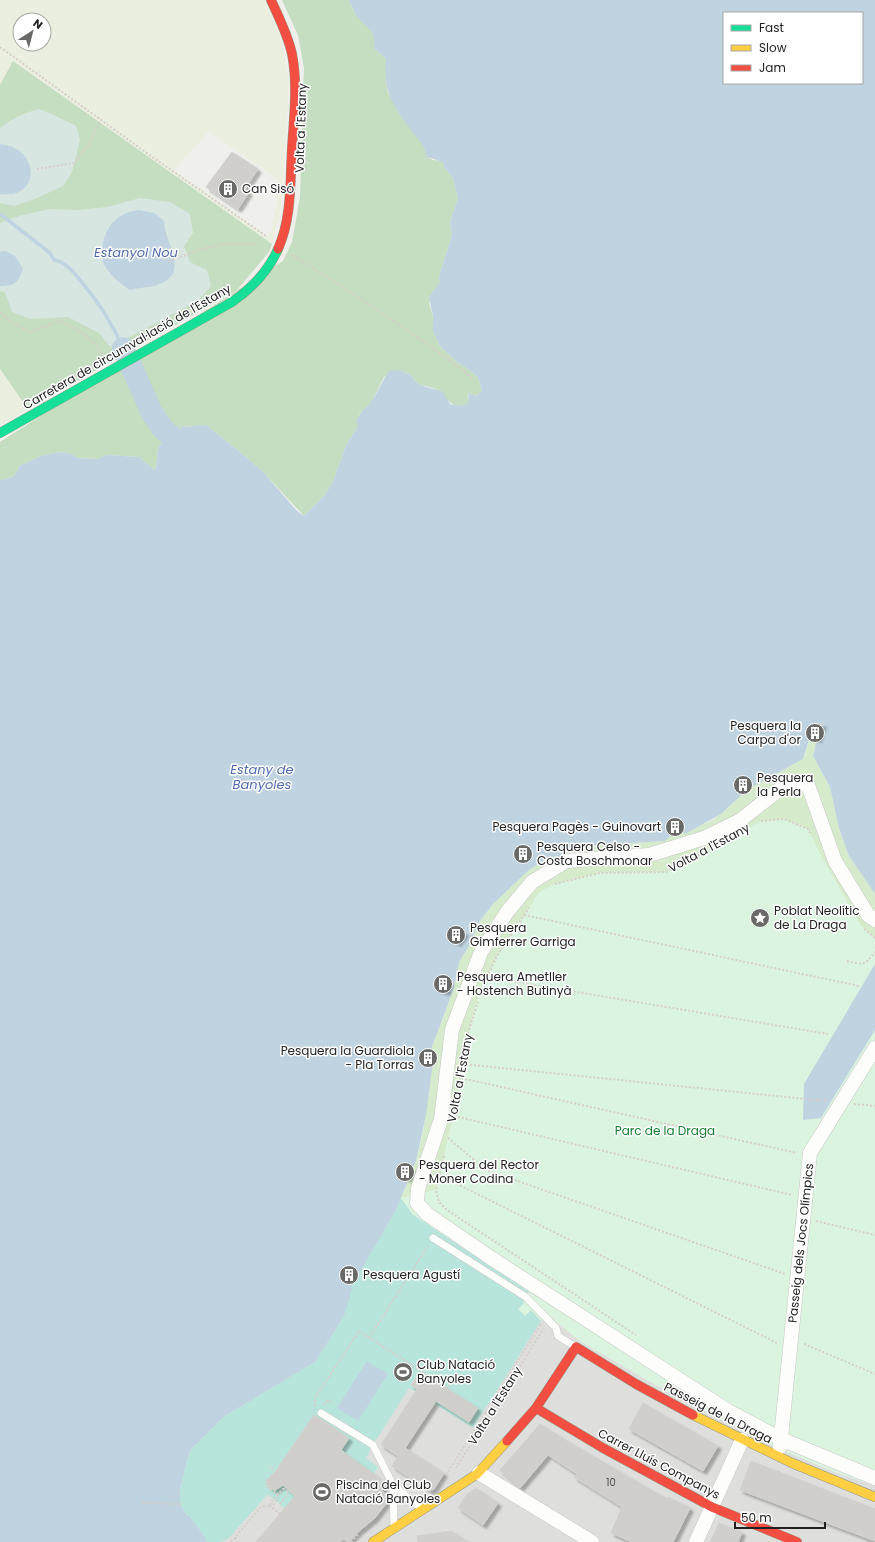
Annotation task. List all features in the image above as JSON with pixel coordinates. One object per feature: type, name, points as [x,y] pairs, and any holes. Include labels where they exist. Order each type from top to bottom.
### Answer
[{"type":"street","name":"Carretera de circumval·lació de l'Estany","points":[[0,433],[242,296],[254,285],[276,255],[284,231],[289,207],[296,84],[293,58],[286,35],[271,0]]},
{"type":"street","points":[[875,920],[868,915],[835,861],[808,785],[788,783],[739,821],[704,838],[649,855],[566,861],[532,882],[507,912],[481,952],[452,1030],[441,1119],[443,1133],[425,1168],[418,1189],[417,1203],[427,1214],[728,1411],[781,1439],[875,1478]]},
{"type":"street","name":"Passeig dels Jocs Olímpics","points":[[780,1457],[809,1156],[875,1048]]},
{"type":"street","points":[[397,1542],[384,1535],[422,1509],[466,1483],[478,1473],[536,1408],[576,1347]]},
{"type":"street","name":"Passeig de la Draga","points":[[576,1347],[656,1396],[742,1440],[833,1481],[875,1497]]},
{"type":"street","name":"Carrer Lluís Companys","points":[[536,1408],[617,1456],[712,1507],[797,1542]]},
{"type":"street","points":[[696,1542],[742,1440]]},
{"type":"street","points":[[478,1473],[592,1542]]},
{"type":"lane","points":[[433,1238],[526,1297],[547,1319]]},
{"type":"lane","name":"Passeig de la Draga","points":[[547,1319],[556,1328],[558,1336],[576,1347]]},
{"type":"lane","points":[[318,1411],[372,1445],[393,1485],[422,1509]]},
{"type":"lane","points":[[384,1535],[393,1485]]},
{"type":"path","points":[[0,47],[101,120],[280,245],[343,286],[458,366],[473,379]]},
{"type":"path","points":[[37,168],[74,163],[88,145],[101,120]]},
{"type":"path","points":[[169,261],[222,244],[280,245]]},
{"type":"path","points":[[0,312],[13,323],[30,332],[59,321],[78,329],[90,338],[115,368]]},
{"type":"path","name":"Volta a l'Estany","points":[[755,824],[761,821],[784,819],[808,829],[812,836]]},
{"type":"path","name":"Volta a l'Estany","points":[[554,884],[600,873],[666,872],[704,852]]},
{"type":"path","points":[[484,982],[496,956],[532,904]]},
{"type":"path","points":[[507,912],[859,986]]},
{"type":"path","points":[[861,926],[875,938]]},
{"type":"path","points":[[847,961],[860,964],[867,963],[875,952]]},
{"type":"path","points":[[487,976],[828,1034]]},
{"type":"path","name":"Volta a l'Estany","points":[[459,1085],[469,1030],[479,995]]},
{"type":"path","points":[[447,1069],[463,1064],[827,1102]]},
{"type":"path","points":[[447,1069],[461,1078],[809,1156]]},
{"type":"path","name":"Volta a l'Estany","points":[[454,1111],[453,1116],[805,1198]]},
{"type":"path","points":[[443,1133],[486,1170],[797,1278]]},
{"type":"path","name":"Volta a l'Estany","points":[[443,1133],[446,1145]]},
{"type":"path","points":[[444,1153],[436,1190],[439,1202],[447,1210],[568,1289],[560,1302]]},
{"type":"path","points":[[425,1168],[791,1344],[875,1374]]},
{"type":"path","points":[[803,1218],[875,1235]]},
{"type":"path","points":[[369,1338],[433,1238]]},
{"type":"path","name":"Volta a l'Estany","points":[[453,1472],[547,1319]]},
{"type":"path","name":"Volta a l'Estany","points":[[442,1480],[547,1319]]},
{"type":"path","points":[[318,1411],[315,1398],[359,1331],[448,1388],[451,1383]]},
{"type":"path","points":[[269,1466],[275,1472]]},
{"type":"path","points":[[267,1480],[267,1487],[278,1494]]},
{"type":"path","points":[[231,1542],[262,1507],[270,1506],[278,1499],[278,1494],[284,1487],[289,1492],[280,1504]]},
{"type":"path","points":[[144,1503],[181,1504]]},
{"type":"path","points":[[270,1506],[280,1514]]},
{"type":"path","points":[[236,1537],[237,1542]]},
{"type":"path","points":[[355,1542],[361,1537]]},
{"type":"shaded area","points":[[39,109],[76,126],[80,139],[72,172],[63,186],[35,199],[14,206],[0,203],[0,194],[10,195],[9,145],[0,144],[0,128],[18,116]]},
{"type":"shaded area","points":[[140,198],[170,202],[190,214],[193,233],[184,246],[190,262],[207,270],[211,286],[198,301],[110,347],[99,333],[68,317],[30,319],[12,312],[5,292],[0,291],[0,286],[8,286],[15,256],[5,251],[0,252],[0,223],[19,216],[50,209],[77,210],[107,207]],"holes":[[[164,221],[164,226],[175,257],[156,286],[137,287]]]},
{"type":"shaded area","points":[[401,1198],[412,1214],[529,1292],[523,1302],[832,1471],[875,1486],[875,1542],[208,1542],[180,1503],[180,1489],[396,1210]]},
{"type":"shaded area","name":"Club Natació Banyoles","points":[[401,1198],[412,1214],[529,1292],[523,1302],[524,1303],[518,1309],[525,1316],[531,1310],[541,1321],[473,1428],[409,1388],[366,1458],[378,1467],[374,1474],[386,1483],[383,1490],[390,1498],[375,1518],[358,1532],[349,1542],[344,1540],[338,1542],[256,1542],[285,1509],[268,1494],[228,1539],[220,1542],[208,1542],[190,1516],[187,1516],[180,1503],[180,1489],[191,1450],[225,1416],[315,1362],[344,1316],[350,1282],[354,1273],[361,1270],[396,1210]]},
{"type":"green space","points":[[0,0],[265,0],[280,37],[289,84],[281,206],[272,244],[14,61],[0,85]],"holes":[[[209,131],[277,179],[277,205],[272,228],[268,236],[174,170]]]},
{"type":"green space","points":[[282,0],[349,0],[355,13],[372,32],[374,36],[374,48],[386,59],[386,81],[388,93],[413,132],[423,144],[427,157],[433,160],[443,161],[444,167],[453,178],[458,198],[450,222],[452,235],[439,277],[440,282],[429,303],[433,316],[433,331],[440,346],[457,362],[478,377],[482,391],[476,396],[468,393],[469,402],[460,407],[455,406],[435,389],[419,384],[411,375],[399,370],[384,377],[371,403],[359,415],[358,426],[346,445],[333,482],[325,495],[304,516],[264,473],[206,425],[182,427],[170,435],[162,442],[158,449],[156,468],[152,469],[139,457],[107,455],[97,459],[77,458],[69,453],[60,452],[41,456],[19,466],[15,475],[7,479],[0,480],[0,442],[283,261],[292,242],[300,197],[304,68],[298,35]]},
{"type":"green space","points":[[13,61],[272,244],[269,252],[237,290],[28,409],[0,369],[0,286],[8,286],[5,251],[0,252],[0,194],[10,195],[9,145],[0,144],[0,85]]},
{"type":"green space","points":[[0,369],[28,409],[0,425]]},
{"type":"green space","points":[[810,737],[817,739],[813,756],[830,787],[839,828],[849,856],[875,894],[875,938],[861,926],[821,856],[808,829],[698,856],[666,872],[600,873],[554,884],[539,893],[497,956],[481,988],[469,1030],[457,1100],[436,1190],[401,1198],[416,1161],[423,1132],[434,1055],[432,1047],[454,988],[459,962],[469,946],[480,921],[493,904],[529,870],[548,858],[559,856],[578,848],[599,845],[665,841],[673,831],[680,828],[699,826],[713,820],[747,790],[796,763],[805,756]]},
{"type":"green space","name":"Parc de la Draga","points":[[784,819],[808,829],[821,856],[861,926],[875,938],[875,1486],[832,1471],[779,1449],[671,1394],[578,1340],[550,1316],[541,1321],[531,1310],[525,1316],[518,1309],[524,1303],[523,1302],[529,1292],[412,1214],[401,1198],[436,1190],[457,1100],[469,1030],[481,988],[497,956],[539,893],[554,884],[600,873],[666,872],[761,821]]},
{"type":"water","name":"Estany de Banyoles","points":[[349,0],[875,0],[875,894],[849,856],[839,828],[830,787],[813,756],[817,739],[810,737],[803,759],[747,790],[721,814],[685,834],[680,828],[674,831],[665,841],[599,845],[578,848],[559,856],[548,858],[529,870],[493,904],[480,921],[469,946],[459,962],[454,988],[432,1047],[434,1055],[426,1115],[416,1161],[396,1210],[361,1270],[354,1273],[350,1282],[352,1289],[344,1316],[315,1362],[225,1416],[191,1450],[180,1489],[180,1503],[187,1516],[190,1516],[208,1542],[0,1542],[0,480],[7,479],[15,475],[19,466],[41,456],[60,452],[69,453],[78,458],[97,459],[107,455],[139,457],[153,469],[156,468],[158,449],[162,442],[170,435],[182,427],[206,425],[264,473],[297,511],[304,516],[325,495],[333,482],[346,445],[358,426],[356,421],[373,399],[390,370],[399,370],[411,375],[421,385],[443,392],[450,404],[467,404],[469,398],[468,393],[476,396],[482,391],[478,377],[457,362],[440,346],[433,331],[433,316],[429,297],[440,282],[439,277],[452,235],[450,222],[458,198],[453,178],[444,167],[443,162],[427,157],[423,145],[394,105],[386,80],[386,59],[374,48],[372,32],[356,15]]},
{"type":"water","points":[[0,144],[13,148],[23,154],[29,163],[31,173],[29,182],[23,189],[13,194],[0,194]]},
{"type":"water","name":"Estanyol Nou","points":[[139,210],[154,213],[164,221],[175,266],[173,273],[167,280],[154,286],[130,290],[107,270],[102,259],[102,250],[105,236],[115,220],[126,213]]},
{"type":"water","points":[[5,251],[15,256],[23,269],[15,283],[0,286],[0,252]]},
{"type":"water","points":[[875,964],[875,1030],[821,1118],[803,1120],[804,1084]]},
{"type":"water","points":[[367,1361],[388,1374],[358,1421],[337,1408]]},
{"type":"building","points":[[232,152],[258,169],[245,189],[249,192],[238,209],[206,187]]},
{"type":"building","name":"Pesquera la Carpa d'or","points":[[823,723],[818,739],[809,737],[812,728]]},
{"type":"building","name":"Pesquera Gimferrer Garriga","points":[[456,926],[465,933],[457,943],[448,936]]},
{"type":"building","name":"Pesquera Ametller - Hostench Butinyà","points":[[440,979],[450,982],[446,992],[436,988]]},
{"type":"building","name":"Pesquera del Rector - Moner Codina","points":[[401,1163],[413,1169],[408,1179],[397,1174]]},
{"type":"building","points":[[420,1372],[478,1408],[469,1422],[436,1401],[405,1448],[444,1473],[434,1489],[430,1491],[392,1466],[398,1456],[381,1445],[417,1389],[411,1385]]},
{"type":"building","points":[[643,1403],[718,1446],[703,1471],[629,1429]]},
{"type":"building","points":[[314,1415],[349,1438],[341,1450],[386,1483],[382,1491],[388,1496],[388,1501],[375,1518],[358,1532],[349,1542],[344,1540],[338,1542],[256,1542],[295,1496],[283,1485],[275,1490],[270,1488],[267,1480],[275,1472]]},
{"type":"building","points":[[540,1424],[667,1499],[668,1497],[690,1508],[673,1542],[632,1542],[611,1533],[622,1507],[574,1477],[577,1474],[548,1455],[520,1488],[500,1470]]},
{"type":"building","points":[[751,1461],[875,1509],[875,1541],[740,1490]]},
{"type":"building","points":[[476,1488],[498,1503],[483,1525],[458,1508],[467,1494]]},
{"type":"building","points":[[719,1523],[742,1532],[738,1542],[710,1542]]},
{"type":"building","points":[[451,1531],[469,1542],[418,1542],[417,1536]]},
{"type":"waterway","points":[[0,214],[50,253],[54,260],[66,265],[72,271],[87,288],[104,312],[123,348]]},
{"type":"waterway","points":[[123,348],[152,413],[163,429],[170,435]]},
{"type":"traffic: fast","points":[[0,433],[232,302],[259,279],[278,249]]},
{"type":"traffic: slow","points":[[693,1415],[792,1463],[875,1497]]},
{"type":"traffic: slow","points":[[373,1542],[477,1474],[507,1441]]},
{"type":"traffic: jam","points":[[271,0],[288,40],[292,54],[295,77],[290,200],[286,225],[278,249]]},
{"type":"traffic: jam","points":[[507,1441],[536,1408],[576,1347],[636,1384],[693,1415]]},
{"type":"traffic: jam","points":[[536,1408],[603,1448],[712,1507],[797,1542]]},
{"type":"place","name":"Can Sisó","points":[[228,189]]},
{"type":"place","name":"Pesquera la Carpa d'or","points":[[815,733]]},
{"type":"place","name":"Pesquera la Perla","points":[[743,785]]},
{"type":"place","name":"Pesquera Pagès - Guinovart","points":[[675,827]]},
{"type":"place","name":"Pesquera Celso - Costa Boschmonar","points":[[523,854]]},
{"type":"place","name":"Poblat Neolític de La Draga","points":[[760,918]]},
{"type":"place","name":"Pesquera Gimferrer Garriga","points":[[456,935]]},
{"type":"place","name":"Pesquera Ametller - Hostench Butinyà","points":[[443,984]]},
{"type":"place","name":"Pesquera la Guardiola - Pla Torras","points":[[428,1058]]},
{"type":"place","name":"Pesquera del Rector - Moner Codina","points":[[405,1172]]},
{"type":"place","name":"Pesquera Agustí","points":[[349,1275]]},
{"type":"place","name":"Club Natació Banyoles","points":[[403,1372]]},
{"type":"place","name":"Piscina del Club Natació Banyoles","points":[[322,1492]]}]
